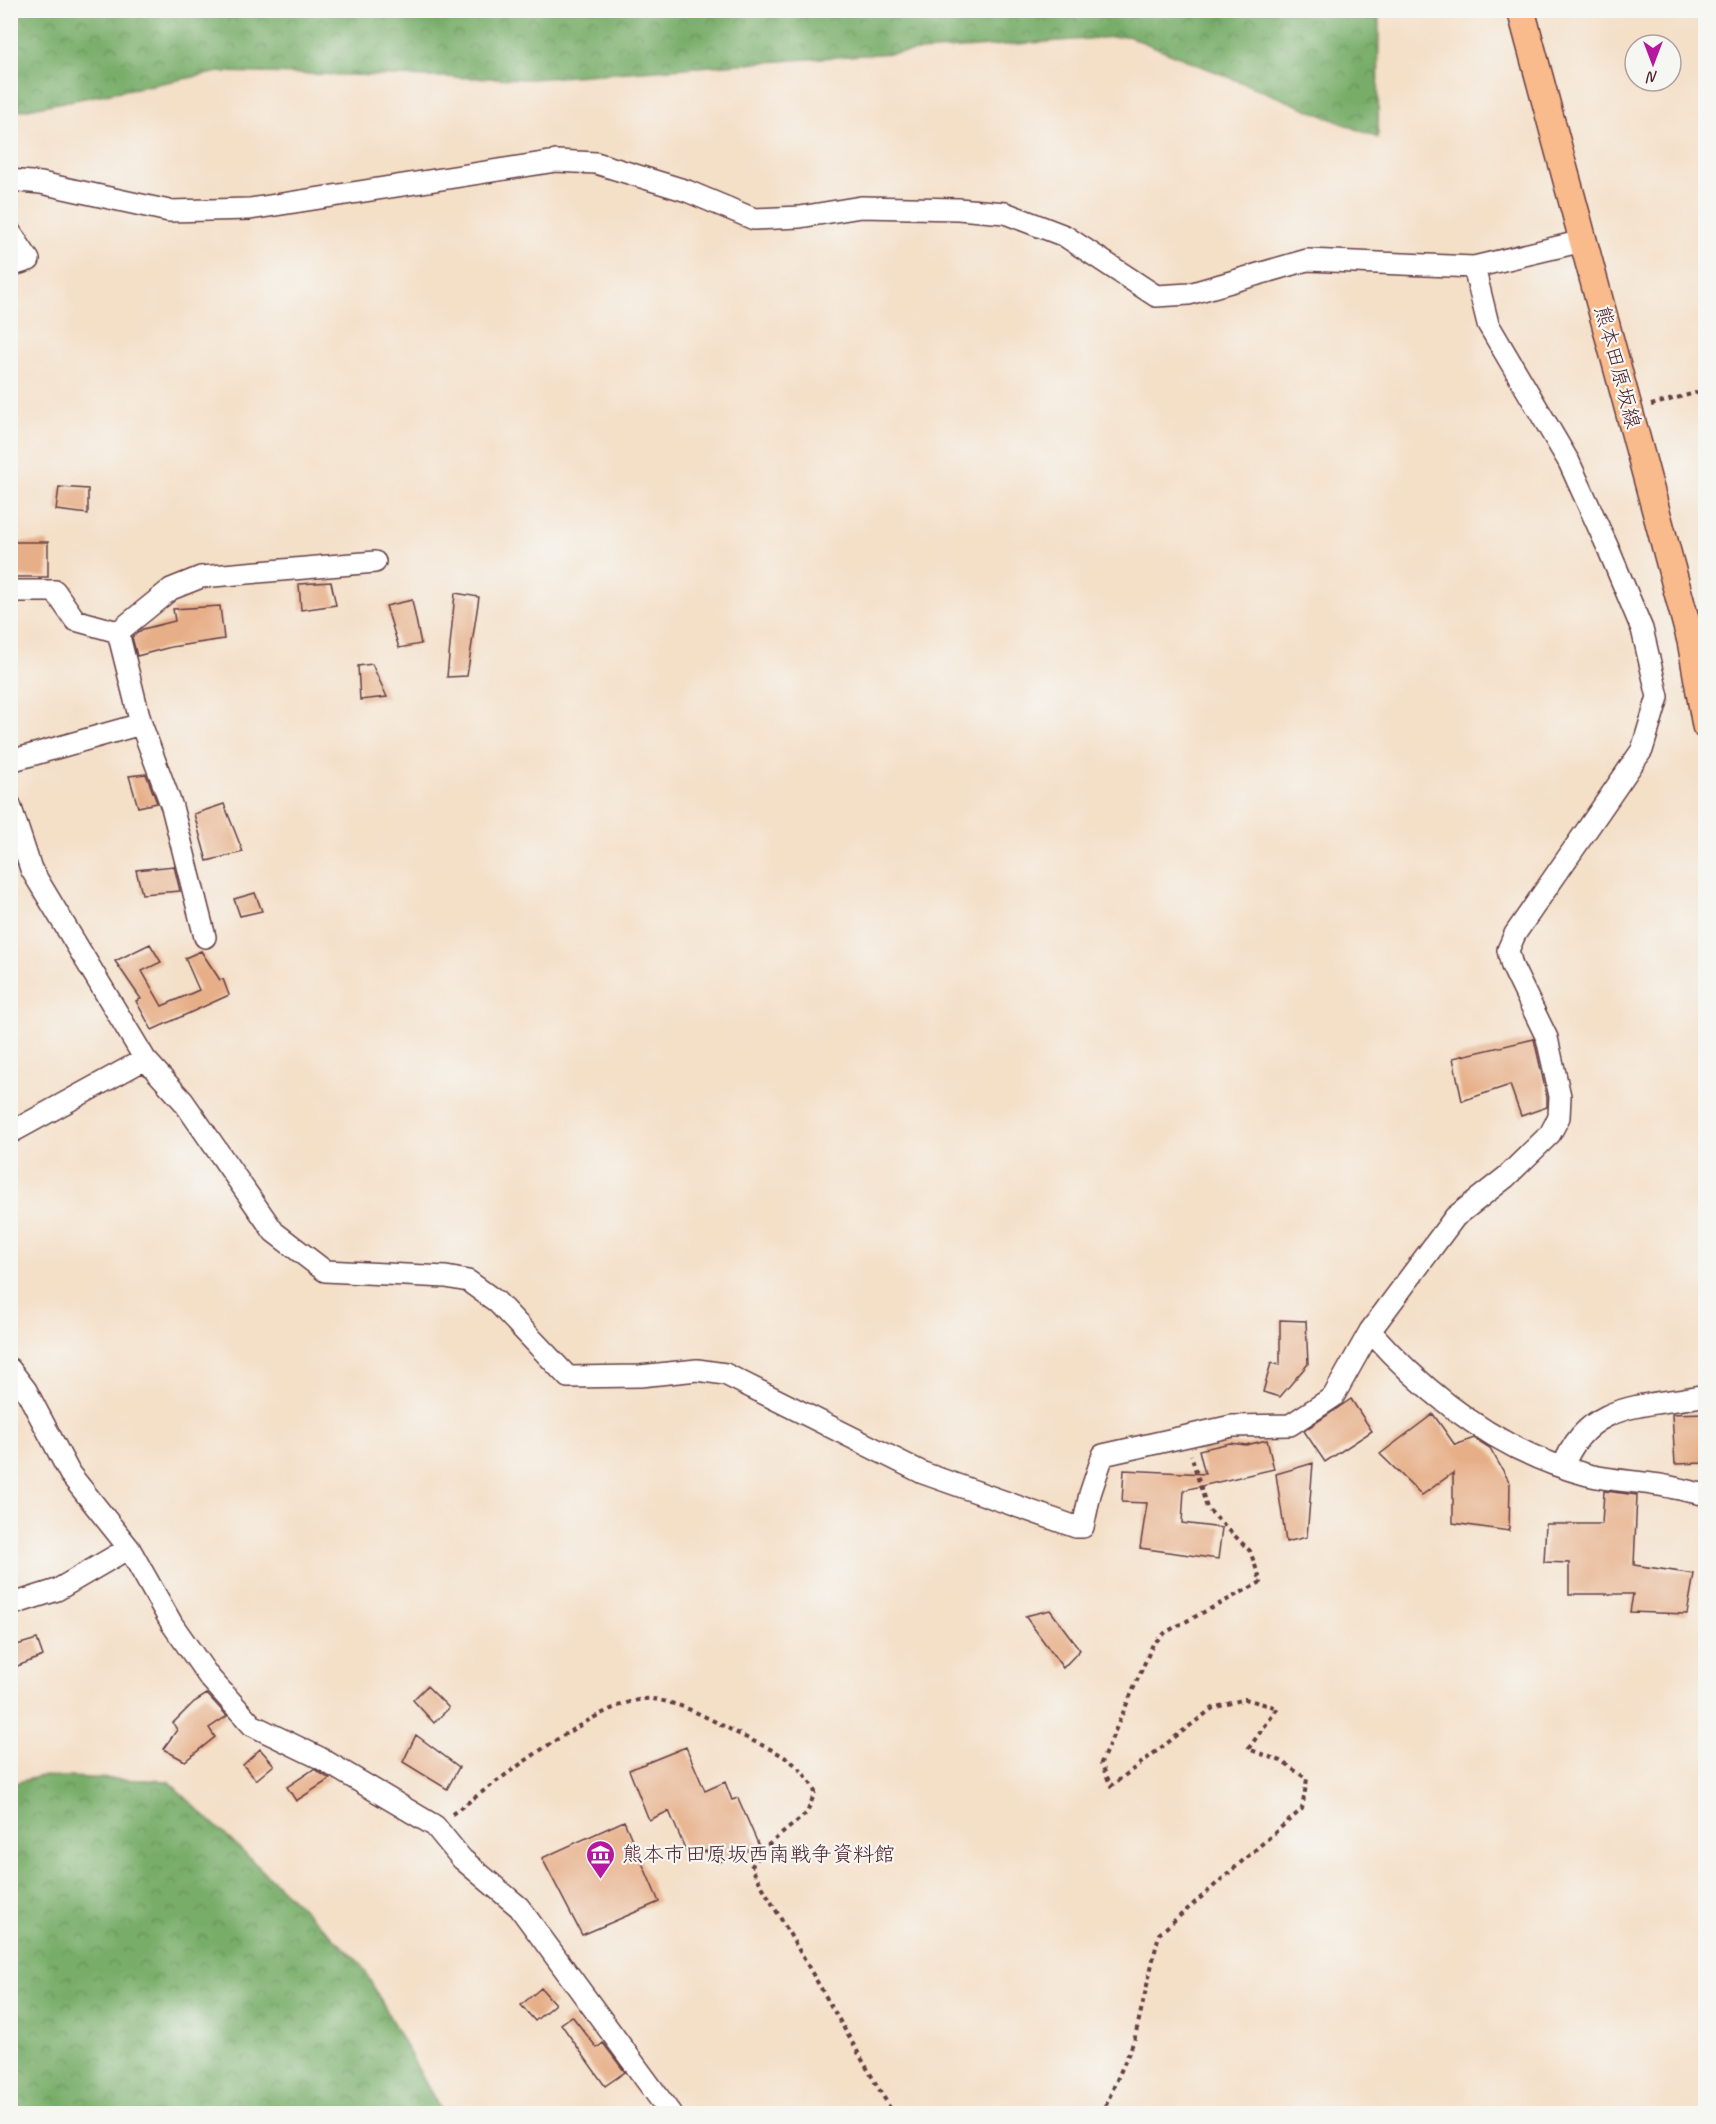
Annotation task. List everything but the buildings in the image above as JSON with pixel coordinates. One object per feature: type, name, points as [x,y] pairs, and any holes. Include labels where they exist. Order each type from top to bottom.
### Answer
[{"type":"main road","name":"熊本田原坂線","points":[[1521,10],[1691,641],[1706,726]]},
{"type":"street","points":[[10,180],[40,183],[169,211],[250,209],[556,161],[586,163],[687,191],[754,219],[800,217],[861,207],[958,208],[1005,213],[1065,236],[1156,296],[1189,294],[1307,260],[1474,267],[1582,241]]},
{"type":"street","points":[[10,232],[29,260],[10,266]]},
{"type":"street","points":[[10,805],[30,870],[145,1059],[183,1101],[274,1232],[325,1271],[446,1277],[468,1281],[497,1302],[568,1377],[640,1376],[697,1370],[725,1374],[922,1473],[1076,1527],[1083,1527],[1090,1494],[1103,1455],[1232,1426],[1290,1425],[1333,1397],[1370,1331],[1455,1217],[1506,1177],[1550,1134],[1558,1117],[1560,1096],[1547,1038],[1512,966],[1508,950],[1515,934],[1642,750],[1658,697],[1642,629],[1608,548],[1569,462],[1488,324],[1474,267]]},
{"type":"street","points":[[118,632],[171,589],[201,577],[375,562]]},
{"type":"street","points":[[10,591],[55,591],[75,620],[118,632]]},
{"type":"street","points":[[118,632],[141,724],[172,807],[206,937]]},
{"type":"street","points":[[10,761],[141,724]]},
{"type":"street","points":[[10,1133],[145,1059]]},
{"type":"street","points":[[1370,1331],[1403,1368],[1434,1396],[1516,1450],[1590,1476],[1654,1484],[1706,1495]]},
{"type":"street","points":[[10,1368],[26,1390],[70,1474],[129,1548],[172,1624],[209,1677],[252,1725],[320,1758],[435,1826],[462,1859],[519,1907],[671,2114]]},
{"type":"street","points":[[1563,1467],[1569,1452],[1588,1428],[1610,1413],[1706,1395]]},
{"type":"street","points":[[10,1605],[57,1590],[129,1548]]},
{"type":"path","points":[[1630,411],[1706,390]]},
{"type":"path","points":[[1102,2114],[1134,2041],[1160,1934],[1302,1809],[1307,1779],[1281,1761],[1248,1749],[1278,1708],[1245,1699],[1213,1708],[1112,1786],[1101,1763],[1153,1644],[1166,1632],[1261,1582],[1250,1551],[1207,1508],[1185,1435]]},
{"type":"path","points":[[435,1826],[575,1729],[624,1702],[651,1699],[696,1712],[790,1760],[807,1774],[814,1792],[807,1813],[767,1846],[751,1867],[890,2108],[917,2114]]},
{"type":"green space","points":[[11,10],[1379,11],[1378,138],[1128,36],[531,79],[219,72],[11,112]]},
{"type":"green space","points":[[41,1776],[168,1781],[361,1964],[442,2113],[11,2113],[11,1784]]},
{"type":"place","name":"熊本市田原坂西南戦争資料館","points":[[601,1880]]}]
